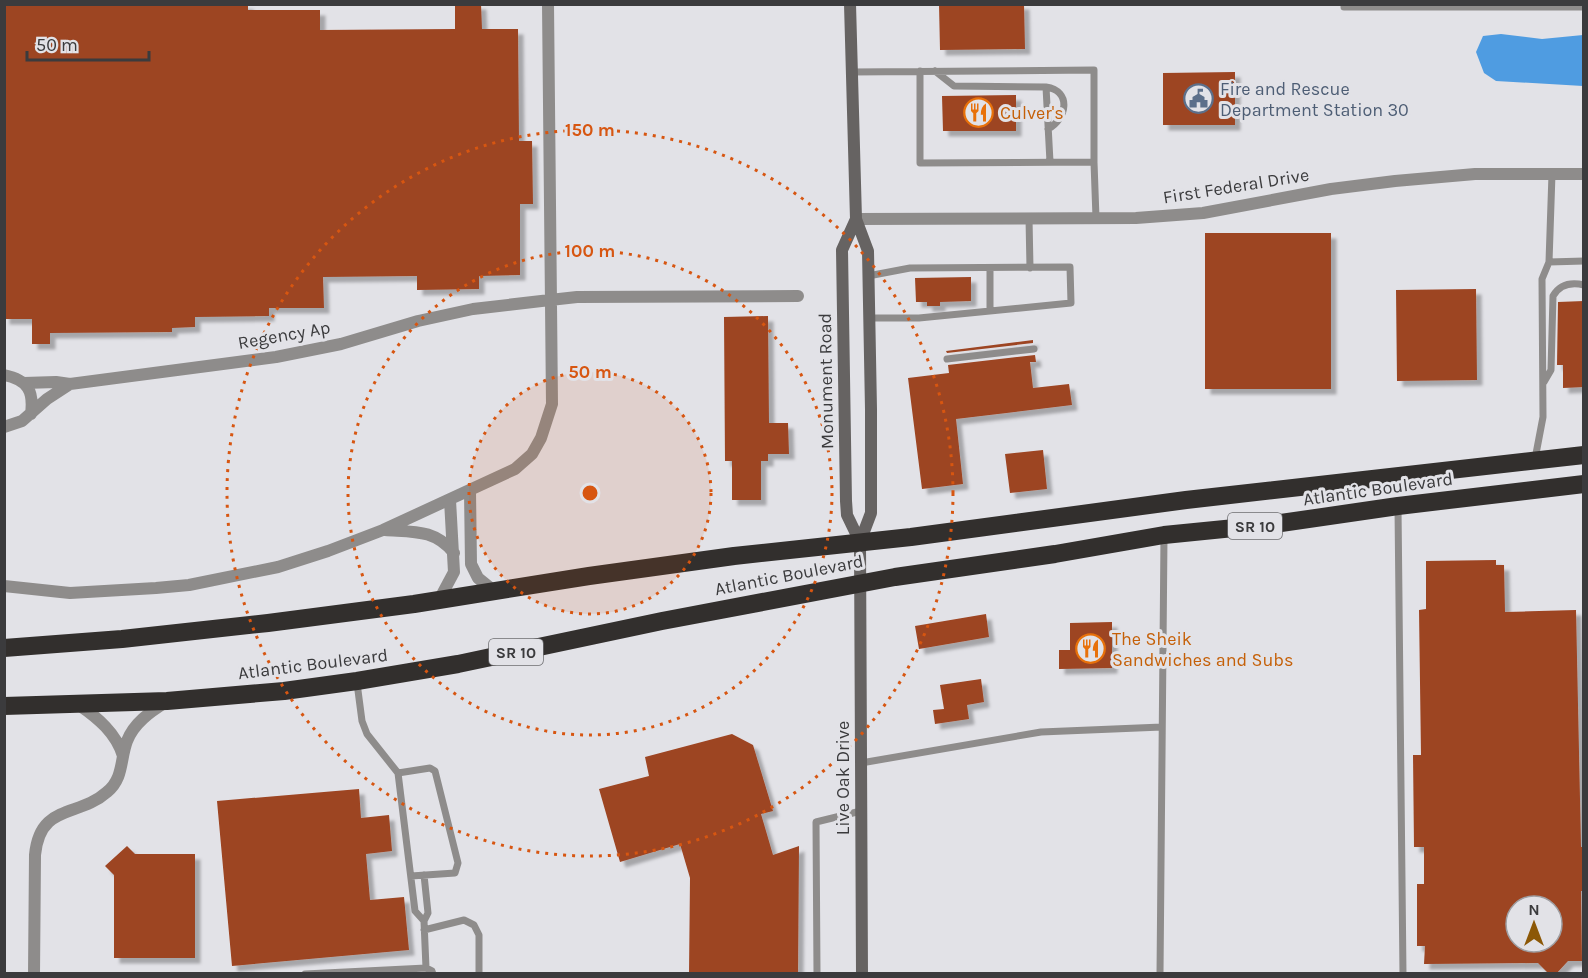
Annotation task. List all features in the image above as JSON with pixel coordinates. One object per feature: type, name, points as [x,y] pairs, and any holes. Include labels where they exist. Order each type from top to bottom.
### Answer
[{"type":"highway","name":"Atlantic Boulevard","points":[[4,648],[181,634],[439,600],[715,558],[1584,455]]},
{"type":"highway","points":[[1398,506],[1405,486],[1427,483],[1434,472]]},
{"type":"highway","name":"Atlantic Boulevard","points":[[4,706],[167,700],[275,692],[357,681],[458,664],[860,582],[1055,554],[1164,535],[1274,524],[1398,506],[1584,484]]},
{"type":"main road","name":"Monument Road","points":[[850,4],[856,219],[868,251],[871,513],[860,542],[860,582]]},
{"type":"main road","name":"Monument Road","points":[[856,219],[842,250],[846,501],[847,515],[860,542]]},
{"type":"main road","name":"Live Oak Drive","points":[[860,582],[862,974]]},
{"type":"street","points":[[4,586],[70,593],[144,589],[189,585],[278,567],[383,530],[515,469],[532,454],[541,438],[552,404],[549,300],[548,4]]},
{"type":"street","name":"First Federal Drive","points":[[856,219],[1136,218],[1203,213],[1331,189],[1395,181],[1475,174],[1584,174]]},
{"type":"street","name":"Regency Ap","points":[[4,427],[22,421],[47,399],[70,384],[276,357],[341,344],[418,321],[474,309],[577,297],[798,296]]},
{"type":"street","points":[[4,375],[15,377],[30,390],[33,399],[31,414]]},
{"type":"street","points":[[24,383],[70,384]]},
{"type":"street","points":[[470,491],[471,564],[478,578],[494,591]]},
{"type":"street","points":[[439,600],[454,572],[450,500]]},
{"type":"street","points":[[383,530],[421,532],[434,536],[445,542],[453,553]]},
{"type":"street","points":[[34,974],[35,855],[38,836],[54,817],[96,800],[108,792],[120,776],[127,739],[133,729],[167,700]]},
{"type":"street","points":[[79,705],[107,728],[119,745],[123,757]]},
{"type":"lane","points":[[1344,4],[1344,7],[1584,7]]},
{"type":"lane","points":[[852,72],[1094,70],[1096,218]]},
{"type":"lane","points":[[920,71],[920,163],[1094,162]]},
{"type":"lane","points":[[935,71],[954,86],[1056,89],[1063,97],[1064,113],[1057,124],[1048,129]]},
{"type":"lane","points":[[1046,87],[1050,162]]},
{"type":"lane","points":[[1534,461],[1543,417],[1542,279],[1549,262],[1552,174]]},
{"type":"lane","points":[[1029,218],[1030,268]]},
{"type":"lane","points":[[1549,262],[1584,261]]},
{"type":"lane","points":[[868,276],[910,268],[1070,267],[1071,303],[919,318],[869,318]]},
{"type":"lane","points":[[990,268],[990,312]]},
{"type":"lane","points":[[1543,384],[1551,370],[1553,296],[1566,284],[1584,285]]},
{"type":"lane","points":[[947,359],[1034,349]]},
{"type":"lane","points":[[1398,506],[1402,974]]},
{"type":"lane","points":[[1160,974],[1164,535]]},
{"type":"lane","points":[[357,681],[362,721],[367,734],[398,773],[415,911],[424,921]]},
{"type":"lane","points":[[861,763],[1041,732],[1162,726]]},
{"type":"lane","points":[[398,773],[432,769],[435,771],[458,868],[455,873],[411,876]]},
{"type":"lane","points":[[817,974],[816,822],[861,811]]},
{"type":"lane","points":[[424,875],[428,913],[424,921],[426,968]]},
{"type":"lane","points":[[424,930],[464,921],[474,925],[479,936],[479,974]]},
{"type":"lane","points":[[305,974],[426,968],[433,974]]},
{"type":"water","points":[[1501,34],[1542,39],[1583,35],[1583,86],[1496,81],[1484,73],[1476,52],[1483,36]]},
{"type":"building","points":[[4,4],[248,4],[248,10],[320,10],[320,30],[455,29],[455,4],[481,4],[482,29],[518,29],[519,141],[532,141],[533,204],[520,204],[520,275],[479,276],[479,289],[417,290],[417,276],[323,277],[324,308],[269,308],[269,316],[195,317],[195,327],[172,328],[172,332],[50,333],[50,344],[32,344],[32,319],[4,319]]},
{"type":"building","points":[[939,4],[1024,4],[1025,49],[940,50]]},
{"type":"building","name":"Fire and Rescue Department Station 30","points":[[1235,72],[1235,125],[1163,125],[1163,73]]},
{"type":"building","name":"Culver's","points":[[1016,95],[1016,131],[943,131],[942,96]]},
{"type":"building","points":[[1205,233],[1331,233],[1331,389],[1205,389]]},
{"type":"building","points":[[971,277],[971,301],[940,302],[940,306],[927,306],[927,302],[916,302],[915,278]]},
{"type":"building","points":[[1476,289],[1477,380],[1397,381],[1396,290]]},
{"type":"building","points":[[1584,301],[1584,387],[1563,388],[1563,365],[1557,365],[1558,302]]},
{"type":"building","points":[[768,316],[769,423],[788,423],[789,454],[768,454],[768,461],[761,461],[761,500],[732,500],[732,461],[725,461],[724,317]]},
{"type":"building","points":[[1033,340],[1033,343],[947,353],[946,351]]},
{"type":"building","points":[[1035,355],[1036,362],[1030,362],[1033,388],[1069,384],[1072,405],[956,419],[963,484],[922,489],[908,378],[949,373],[948,365]]},
{"type":"building","points":[[1043,450],[1047,489],[1010,493],[1005,454]]},
{"type":"building","points":[[1496,560],[1496,565],[1504,565],[1505,612],[1576,610],[1581,847],[1584,847],[1584,891],[1581,891],[1582,961],[1568,961],[1556,974],[1549,974],[1538,963],[1424,964],[1425,946],[1417,946],[1417,884],[1424,884],[1424,847],[1414,847],[1413,755],[1421,755],[1419,610],[1426,609],[1426,561]]},
{"type":"building","points":[[986,614],[989,637],[919,649],[915,626]]},
{"type":"building","points":[[1112,622],[1112,668],[1059,669],[1059,650],[1070,650],[1070,623]]},
{"type":"building","points":[[981,679],[984,702],[967,705],[969,719],[935,724],[933,710],[944,709],[940,685]]},
{"type":"building","points":[[732,734],[753,745],[773,811],[761,814],[773,855],[799,846],[798,974],[689,974],[690,878],[680,844],[620,862],[599,789],[649,776],[645,757]]},
{"type":"building","points":[[359,789],[361,818],[389,815],[392,851],[366,854],[370,900],[404,897],[409,950],[232,966],[217,801]]},
{"type":"building","points":[[127,846],[135,854],[195,854],[195,958],[114,958],[114,875],[105,866]]},
{"type":"place","name":"Fire and Rescue Department Station 30","points":[[1199,99]]},
{"type":"place","name":"Culver's","points":[[979,113]]},
{"type":"place","name":"The Sheik Sandwiches and Subs","points":[[1091,649]]}]
